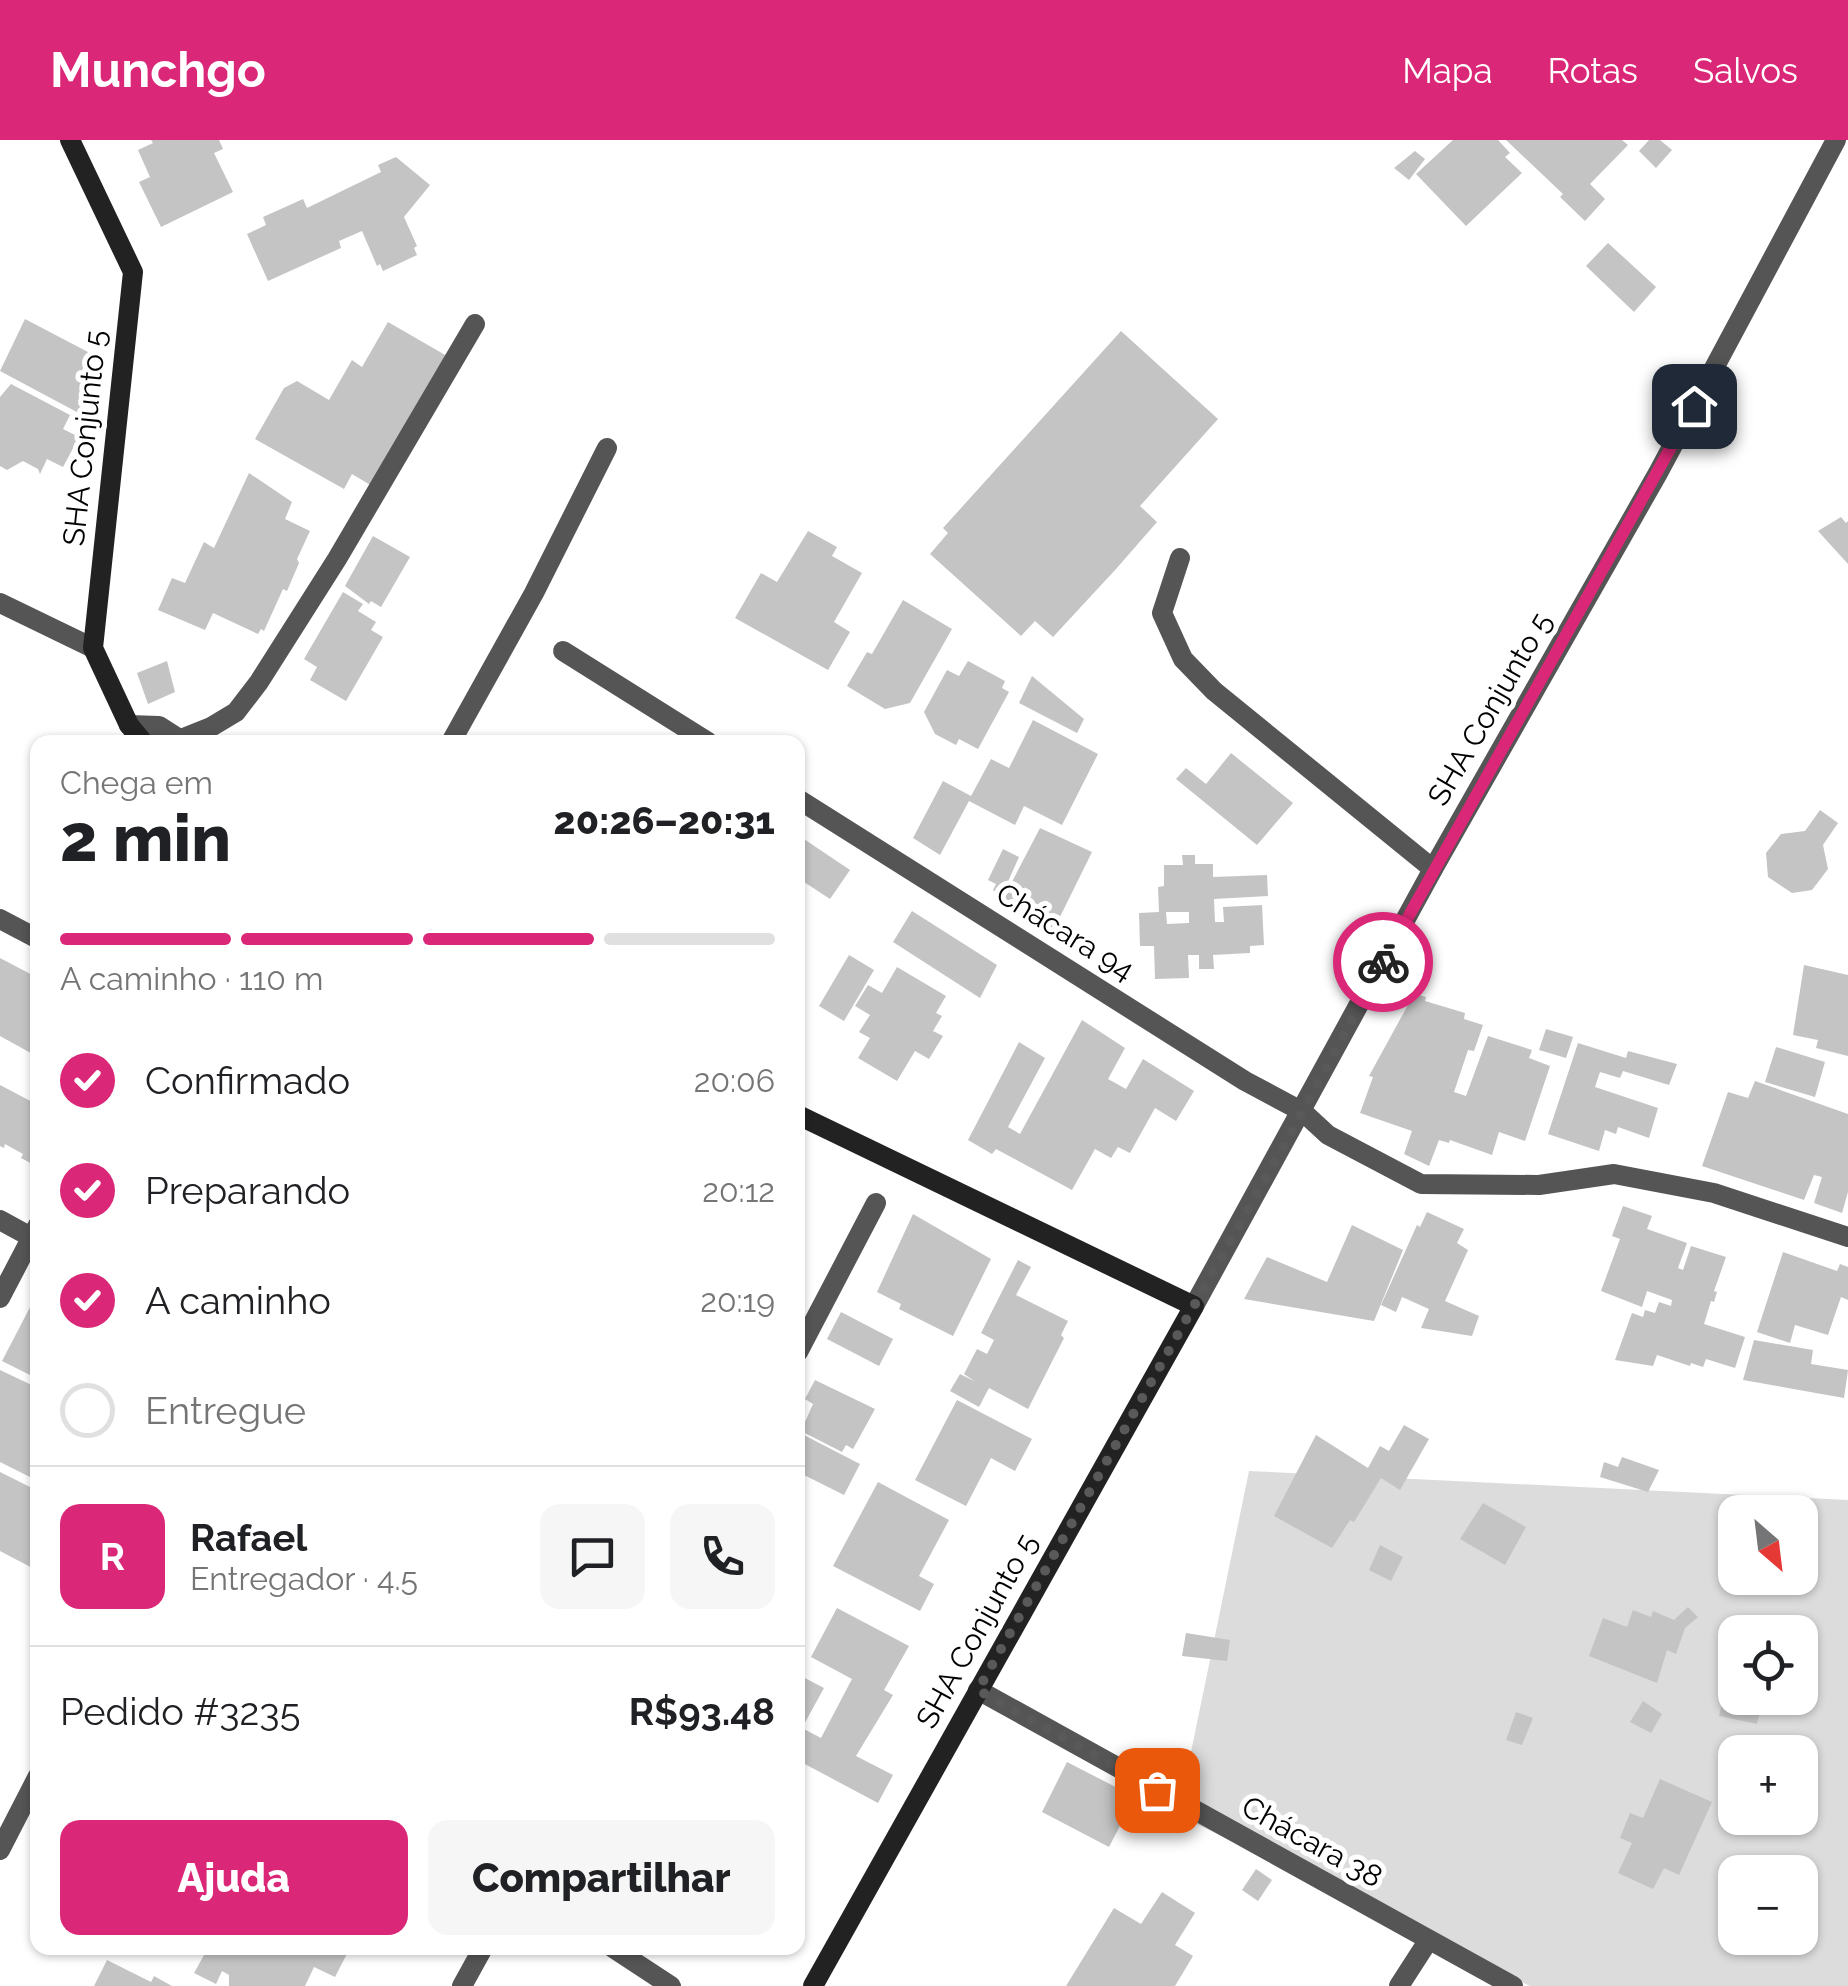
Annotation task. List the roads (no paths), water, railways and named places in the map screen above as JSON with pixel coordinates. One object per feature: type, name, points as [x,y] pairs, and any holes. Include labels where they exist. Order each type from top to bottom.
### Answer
[{"type":"street","name":"SHA Conjunto 5","points":[[70,140],[133,272],[93,648]]},
{"type":"street","name":"SHA Conjunto 5","points":[[813,1986],[1658,472],[1836,140]]},
{"type":"street","points":[[195,735],[236,712],[259,682],[475,324]]},
{"type":"street","points":[[455,735],[534,593],[607,448]]},
{"type":"street","points":[[1180,558],[1162,613],[1183,659],[1291,757],[1433,869]]},
{"type":"street","points":[[0,603],[93,648],[137,735]]},
{"type":"street","points":[[564,651],[697,735]]},
{"type":"street","points":[[129,725],[159,726],[173,735]]},
{"type":"street","name":"Chácara 94","points":[[805,803],[1245,1082],[1303,1112],[1328,1135],[1421,1184],[1540,1185],[1614,1174],[1714,1193],[1848,1238]]},
{"type":"street","points":[[0,919],[30,935]]},
{"type":"street","points":[[805,1118],[1194,1306]]},
{"type":"street","points":[[805,1339],[876,1203]]},
{"type":"street","points":[[0,1220],[30,1230]]},
{"type":"street","points":[[0,1298],[30,1239]]},
{"type":"street","name":"Chácara 38","points":[[978,1690],[1514,1986]]},
{"type":"street","points":[[0,1850],[30,1792]]},
{"type":"street","points":[[1399,1986],[1428,1941]]},
{"type":"street","points":[[462,1986],[479,1955]]},
{"type":"street","points":[[624,1955],[670,1986]]}]
